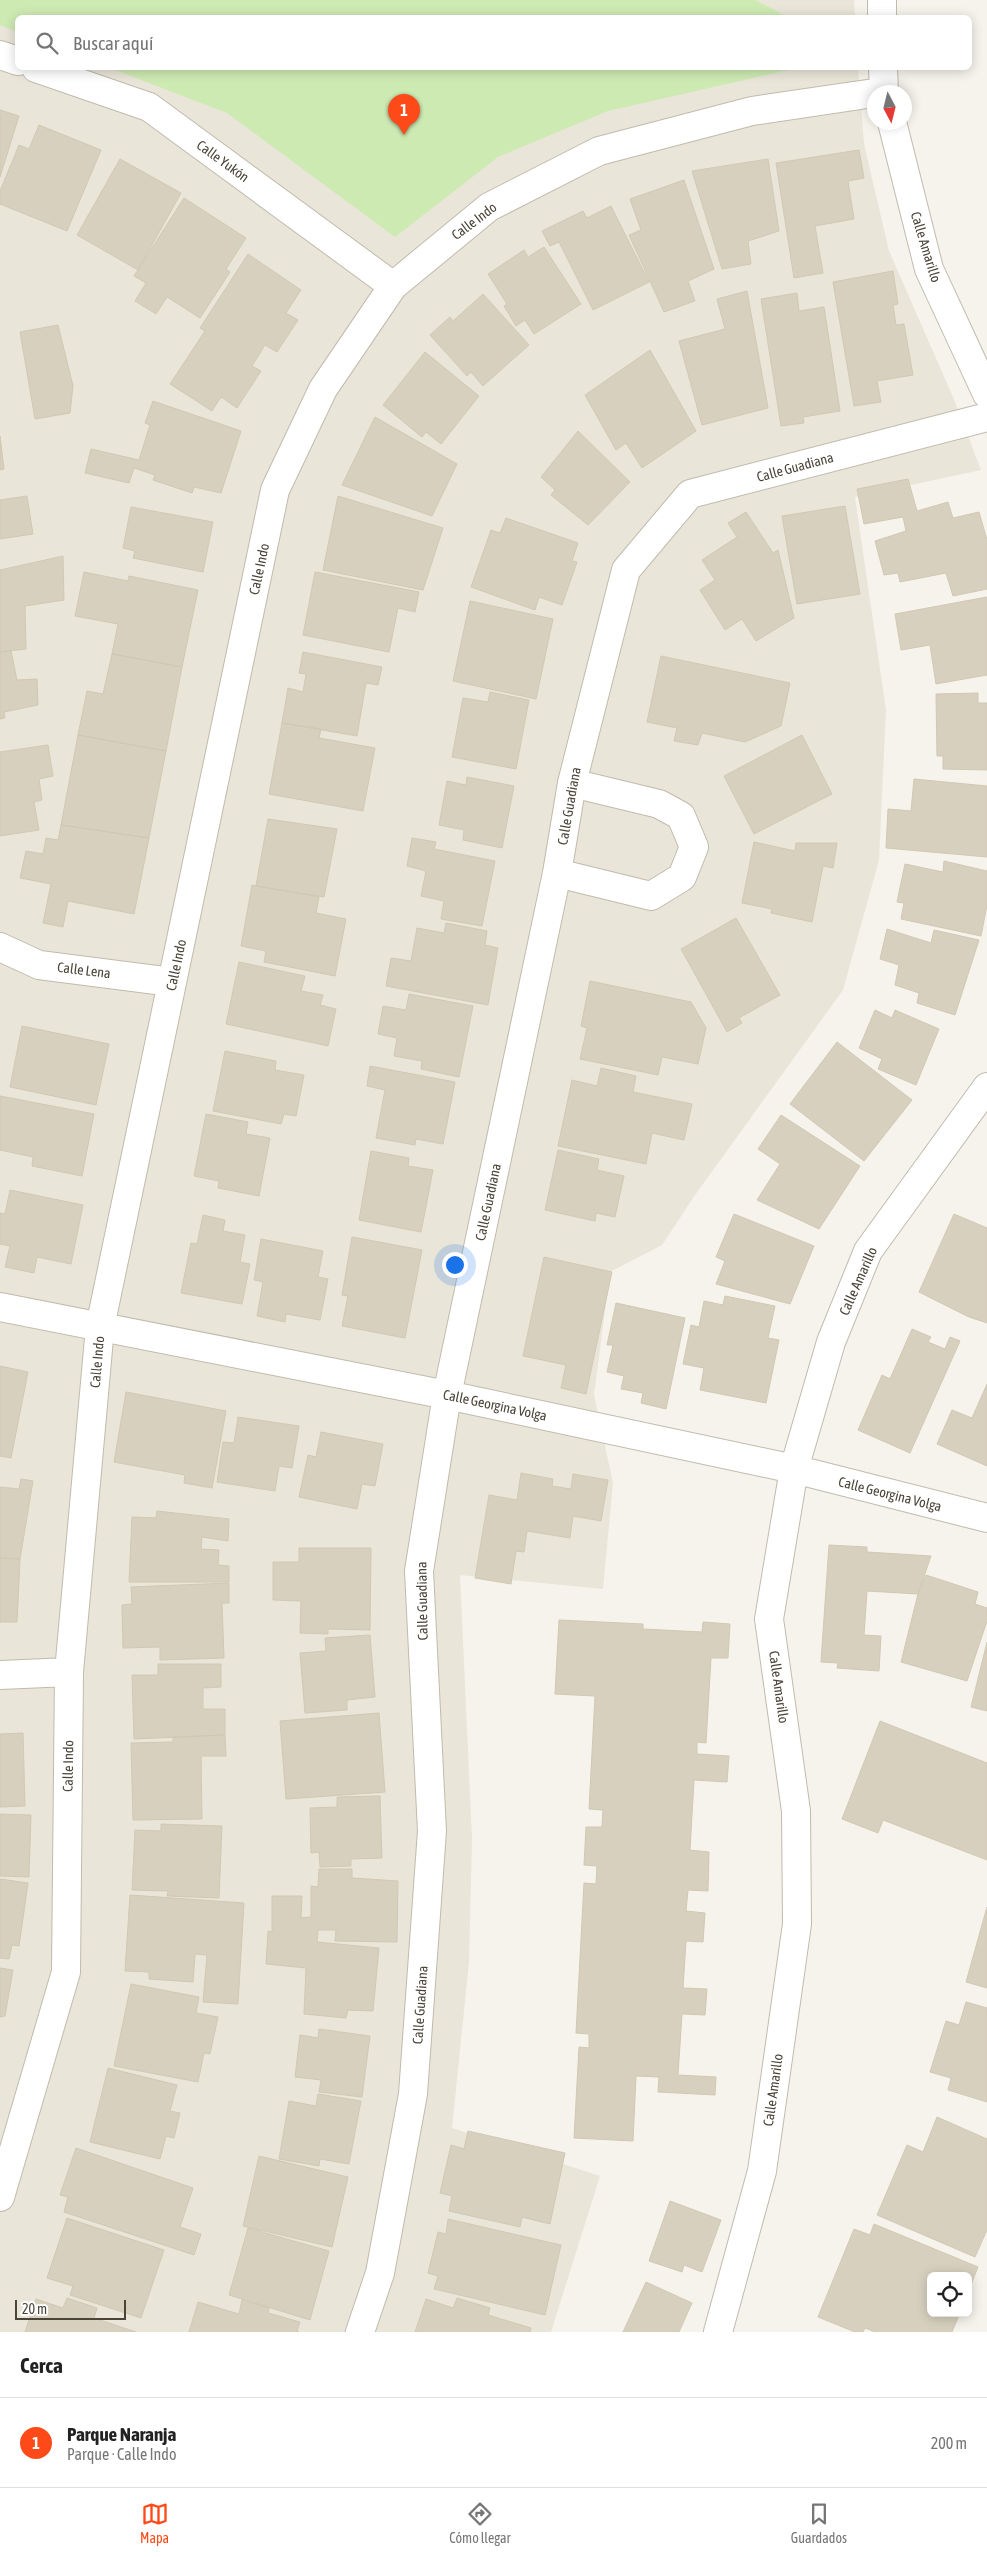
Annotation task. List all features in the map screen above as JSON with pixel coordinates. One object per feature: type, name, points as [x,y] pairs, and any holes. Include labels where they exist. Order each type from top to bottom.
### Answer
[{"type":"street","points":[[882,0],[882,15]]},
{"type":"street","points":[[0,55],[15,60]]},
{"type":"street","name":"Calle Yukón","points":[[42,70],[149,107],[393,286]]},
{"type":"street","name":"Calle Indo","points":[[0,2197],[66,1972],[69,1672],[100,1327],[276,490],[323,389],[393,286],[489,207],[599,151],[752,111],[867,89]]},
{"type":"street","name":"Calle Amarillo","points":[[894,130],[929,268],[987,394]]},
{"type":"street","name":"Calle Guadiana","points":[[360,2332],[380,2273],[414,2094],[432,1832],[419,1571],[447,1395],[557,874],[572,783],[626,570],[690,494],[987,417]]},
{"type":"street","points":[[557,874],[651,896],[682,877],[694,847],[681,816],[659,804],[572,783]]},
{"type":"street","name":"Calle Lena","points":[[0,947],[39,964],[172,982]]},
{"type":"street","name":"Calle Amarillo","points":[[718,2332],[762,2171],[797,1924],[796,1810],[770,1619],[794,1469],[831,1342],[868,1251],[987,1087]]},
{"type":"street","name":"Calle Georgina Volga","points":[[0,1307],[447,1395],[794,1469],[987,1518]]},
{"type":"street","points":[[0,1675],[69,1672]]},
{"type":"shaded area","points":[[0,0],[854,0],[855,15],[15,15],[15,70],[858,70],[864,144],[889,251],[953,397],[981,470],[855,497],[886,710],[879,860],[843,990],[695,1195],[662,1245],[610,1272],[594,1395],[613,1483],[603,1589],[460,1575],[472,1838],[469,1962],[452,2128],[600,2176],[551,2332],[0,2332]]},
{"type":"green space","points":[[0,0],[755,0],[784,15],[15,15],[15,31],[0,25]]},
{"type":"green space","points":[[115,70],[788,70],[608,111],[498,157],[395,237],[227,113]]},
{"type":"building","points":[[0,110],[19,116],[0,177]]},
{"type":"building","points":[[39,125],[101,150],[67,231],[0,204],[0,191],[19,145],[29,149]]},
{"type":"building","points":[[859,150],[864,178],[848,181],[854,219],[815,226],[823,273],[794,278],[776,163]]},
{"type":"building","points":[[120,159],[181,193],[138,270],[77,235]]},
{"type":"building","points":[[768,159],[779,231],[748,241],[751,264],[722,269],[692,171]]},
{"type":"building","points":[[684,180],[714,269],[688,281],[695,301],[664,312],[629,235],[641,230],[630,199]]},
{"type":"building","points":[[184,198],[246,238],[226,269],[230,272],[200,318],[167,297],[156,314],[135,301],[146,283],[134,276]]},
{"type":"building","points":[[611,206],[649,282],[593,310],[559,242],[550,246],[542,231],[583,211],[587,218]]},
{"type":"building","points":[[544,247],[581,304],[534,334],[525,320],[516,326],[504,306],[507,304],[488,274],[524,250],[528,257]]},
{"type":"building","points":[[248,254],[301,290],[286,313],[298,320],[277,352],[265,345],[252,366],[261,371],[237,408],[221,397],[212,411],[170,384],[205,331],[200,328]]},
{"type":"building","points":[[893,271],[898,304],[893,305],[896,325],[904,324],[913,375],[877,381],[881,402],[854,406],[833,282]]},
{"type":"building","points":[[747,291],[768,408],[702,425],[679,341],[725,329],[717,299]]},
{"type":"building","points":[[797,293],[799,311],[824,307],[840,411],[803,417],[804,423],[781,426],[761,299]]},
{"type":"building","points":[[483,294],[529,345],[483,386],[471,372],[467,376],[430,335],[450,317],[453,321]]},
{"type":"building","points":[[58,325],[73,386],[70,413],[35,419],[20,332]]},
{"type":"building","points":[[650,350],[696,431],[642,468],[626,443],[616,450],[585,395]]},
{"type":"building","points":[[425,352],[479,396],[441,444],[426,432],[422,437],[383,405]]},
{"type":"building","points":[[153,401],[241,431],[221,493],[194,487],[192,493],[153,480],[155,475],[134,468],[129,483],[85,473],[91,449],[139,460],[150,425],[145,423]]},
{"type":"building","points":[[375,417],[457,464],[432,516],[342,485]]},
{"type":"building","points":[[578,431],[630,482],[588,525],[551,495],[555,490],[541,477]]},
{"type":"building","points":[[0,436],[4,469],[0,470]]},
{"type":"building","points":[[908,479],[917,511],[948,502],[953,518],[979,512],[987,540],[987,589],[953,596],[946,573],[900,582],[898,573],[884,575],[875,541],[906,531],[903,517],[864,524],[857,489]]},
{"type":"building","points":[[27,496],[33,534],[0,539],[0,500]]},
{"type":"building","points":[[338,496],[443,528],[423,590],[323,570]]},
{"type":"building","points":[[845,506],[860,594],[797,604],[782,516]]},
{"type":"building","points":[[131,507],[213,522],[203,572],[133,558],[135,551],[123,548]]},
{"type":"building","points":[[746,512],[773,553],[778,550],[794,618],[756,641],[742,619],[725,630],[700,590],[715,580],[702,560],[737,537],[728,523]]},
{"type":"building","points":[[506,518],[578,543],[572,561],[577,562],[562,605],[539,597],[535,610],[471,587],[491,530],[500,533]]},
{"type":"building","points":[[63,556],[64,600],[25,606],[26,649],[0,652],[0,570]]},
{"type":"building","points":[[84,572],[128,581],[129,576],[198,590],[182,667],[112,654],[118,624],[75,616]]},
{"type":"building","points":[[315,572],[419,592],[415,612],[398,608],[389,652],[303,635]]},
{"type":"building","points":[[987,597],[987,675],[936,684],[930,645],[901,650],[895,614]]},
{"type":"building","points":[[470,601],[553,619],[536,699],[453,681]]},
{"type":"building","points":[[11,651],[17,680],[37,679],[38,705],[4,712],[5,718],[0,719],[0,652]]},
{"type":"building","points":[[303,652],[382,667],[378,685],[366,683],[357,736],[282,723],[288,688],[303,692],[306,674],[299,673]]},
{"type":"building","points":[[112,654],[182,667],[166,751],[78,735],[87,691],[103,694]]},
{"type":"building","points":[[661,656],[790,683],[781,726],[745,742],[702,733],[698,745],[674,741],[677,728],[647,722]]},
{"type":"building","points":[[490,692],[529,700],[516,769],[452,757],[463,698],[488,702]]},
{"type":"building","points":[[978,693],[978,703],[987,703],[987,770],[943,769],[943,756],[937,756],[936,694]]},
{"type":"building","points":[[282,723],[321,729],[319,738],[375,748],[363,811],[269,794]]},
{"type":"building","points":[[78,735],[166,751],[149,838],[61,825]]},
{"type":"building","points":[[802,735],[832,794],[754,834],[724,776]]},
{"type":"building","points":[[48,745],[53,776],[39,779],[42,800],[34,802],[39,830],[0,836],[0,752]]},
{"type":"building","points":[[467,777],[514,786],[502,848],[463,840],[464,830],[439,825],[447,781],[466,785]]},
{"type":"building","points":[[914,779],[987,786],[987,857],[886,848],[888,809],[911,811]]},
{"type":"building","points":[[268,819],[337,829],[324,897],[256,886]]},
{"type":"building","points":[[61,825],[149,838],[134,914],[68,901],[63,927],[43,923],[51,884],[20,878],[26,851],[43,854],[46,838],[58,840]]},
{"type":"building","points":[[412,838],[436,842],[434,849],[495,861],[482,926],[441,919],[444,901],[421,896],[426,871],[407,866]]},
{"type":"building","points":[[754,842],[795,851],[796,843],[837,843],[833,868],[823,866],[812,922],[771,913],[772,909],[742,903]]},
{"type":"building","points":[[944,861],[987,871],[987,905],[981,936],[901,919],[904,903],[897,902],[905,864],[943,872]]},
{"type":"building","points":[[252,885],[319,897],[316,913],[346,919],[335,976],[264,962],[266,951],[241,946]]},
{"type":"building","points":[[736,918],[780,995],[739,1018],[742,1023],[727,1032],[681,949]]},
{"type":"building","points":[[446,923],[487,931],[485,945],[498,948],[488,1005],[386,986],[391,958],[411,961],[417,928],[444,933]]},
{"type":"building","points":[[887,929],[931,943],[934,930],[979,940],[955,1015],[917,1003],[919,993],[895,985],[899,965],[880,959]]},
{"type":"building","points":[[239,962],[305,976],[301,991],[323,995],[320,1005],[336,1009],[328,1046],[226,1024]]},
{"type":"building","points":[[590,981],[691,1002],[706,1028],[698,1064],[662,1057],[658,1075],[580,1059],[587,1028],[581,1026]]},
{"type":"building","points":[[409,994],[473,1006],[459,1077],[421,1069],[422,1061],[394,1056],[397,1038],[378,1034],[383,1006],[406,1010]]},
{"type":"building","points":[[875,1010],[892,1018],[895,1010],[939,1029],[916,1085],[878,1069],[882,1059],[859,1048]]},
{"type":"building","points":[[22,1026],[109,1044],[96,1105],[10,1087]]},
{"type":"building","points":[[837,1042],[912,1100],[864,1161],[790,1104]]},
{"type":"building","points":[[225,1051],[276,1061],[275,1070],[304,1075],[296,1116],[284,1114],[281,1124],[213,1111]]},
{"type":"building","points":[[370,1066],[455,1082],[443,1144],[416,1139],[415,1145],[376,1138],[385,1090],[367,1086]]},
{"type":"building","points":[[601,1068],[636,1076],[633,1092],[692,1104],[684,1140],[652,1133],[646,1164],[558,1146],[572,1080],[597,1086]]},
{"type":"building","points":[[0,1096],[94,1114],[82,1176],[32,1166],[33,1157],[0,1150]]},
{"type":"building","points":[[206,1114],[248,1122],[246,1134],[270,1138],[259,1196],[218,1188],[219,1181],[194,1176]]},
{"type":"building","points":[[781,1115],[860,1166],[819,1229],[757,1200],[780,1164],[758,1149]]},
{"type":"building","points":[[558,1150],[599,1159],[597,1170],[624,1176],[615,1217],[596,1213],[595,1221],[545,1210]]},
{"type":"building","points":[[371,1151],[409,1158],[408,1166],[433,1170],[421,1232],[359,1220]]},
{"type":"building","points":[[10,1190],[83,1205],[71,1264],[37,1257],[34,1273],[5,1267],[10,1246],[0,1244],[0,1213],[5,1214]]},
{"type":"building","points":[[734,1214],[814,1246],[790,1304],[716,1284],[725,1261],[716,1257]]},
{"type":"building","points":[[954,1214],[987,1228],[987,1323],[969,1317],[919,1292]]},
{"type":"building","points":[[203,1215],[225,1220],[223,1231],[245,1235],[240,1262],[250,1264],[242,1304],[181,1293],[191,1243],[197,1244]]},
{"type":"building","points":[[352,1237],[422,1250],[405,1338],[342,1326],[348,1296],[342,1295]]},
{"type":"building","points":[[261,1239],[323,1251],[318,1277],[328,1279],[320,1320],[286,1314],[285,1322],[257,1316],[263,1282],[254,1280]]},
{"type":"building","points":[[544,1257],[612,1272],[586,1394],[561,1388],[566,1365],[523,1356]]},
{"type":"building","points":[[725,1296],[775,1306],[768,1338],[779,1340],[766,1403],[700,1390],[704,1368],[683,1364],[691,1325],[699,1327],[704,1301],[723,1305]]},
{"type":"building","points":[[616,1303],[685,1318],[666,1409],[641,1403],[643,1393],[621,1389],[624,1376],[607,1372],[613,1345],[607,1345]]},
{"type":"building","points":[[912,1329],[931,1337],[928,1342],[945,1349],[950,1337],[960,1341],[910,1453],[858,1430],[882,1375],[890,1379]]},
{"type":"building","points":[[0,1366],[28,1372],[11,1458],[0,1456]]},
{"type":"building","points":[[987,1384],[987,1466],[937,1444],[952,1410],[972,1418]]},
{"type":"building","points":[[126,1392],[226,1411],[212,1488],[184,1483],[185,1475],[114,1462]]},
{"type":"building","points":[[238,1417],[299,1426],[292,1468],[279,1466],[275,1491],[217,1482],[223,1442],[234,1443]]},
{"type":"building","points":[[321,1432],[383,1444],[375,1486],[362,1484],[357,1509],[299,1497],[308,1455],[316,1457]]},
{"type":"building","points":[[521,1473],[553,1479],[552,1486],[571,1489],[573,1474],[608,1480],[601,1521],[573,1516],[570,1538],[527,1531],[524,1552],[516,1551],[511,1584],[475,1578],[489,1495],[517,1500]]},
{"type":"building","points":[[21,1479],[33,1481],[20,1559],[0,1558],[0,1487],[19,1489]]},
{"type":"building","points":[[157,1511],[229,1519],[228,1541],[202,1537],[201,1549],[219,1550],[218,1565],[229,1566],[229,1582],[129,1582],[132,1517],[156,1518]]},
{"type":"building","points":[[829,1545],[867,1547],[867,1552],[931,1556],[918,1594],[867,1591],[864,1635],[881,1636],[879,1671],[837,1668],[838,1663],[821,1662]]},
{"type":"building","points":[[299,1548],[371,1548],[370,1630],[328,1629],[328,1634],[300,1633],[301,1601],[273,1600],[273,1562],[299,1562]]},
{"type":"building","points":[[0,1558],[20,1559],[17,1622],[0,1622]]},
{"type":"building","points":[[926,1575],[978,1592],[975,1604],[987,1608],[987,1621],[967,1681],[901,1662],[918,1594]]},
{"type":"building","points":[[229,1583],[229,1603],[222,1603],[224,1658],[160,1660],[160,1647],[123,1648],[122,1605],[132,1604],[131,1587]]},
{"type":"building","points":[[559,1620],[643,1624],[643,1629],[702,1632],[703,1622],[730,1624],[728,1658],[711,1658],[706,1743],[697,1742],[697,1754],[729,1756],[727,1782],[694,1780],[690,1850],[709,1852],[708,1891],[688,1890],[686,1911],[705,1913],[703,1942],[686,1941],[683,1988],[707,1989],[705,2015],[682,2014],[678,2075],[716,2077],[715,2095],[658,2092],[659,2077],[636,2076],[633,2141],[574,2138],[579,2047],[589,2048],[589,2034],[576,2033],[584,1883],[596,1884],[597,1866],[584,1865],[586,1827],[602,1827],[603,1810],[589,1809],[595,1696],[555,1694]]},
{"type":"building","points":[[370,1635],[375,1697],[347,1700],[347,1710],[305,1713],[300,1653],[326,1651],[325,1638]]},
{"type":"building","points":[[987,1642],[987,1711],[971,1707]]},
{"type":"building","points":[[158,1664],[221,1664],[221,1687],[203,1688],[203,1709],[225,1709],[225,1735],[134,1739],[132,1675],[158,1675]]},
{"type":"building","points":[[379,1713],[385,1792],[286,1799],[280,1721]]},
{"type":"building","points":[[880,1721],[987,1763],[987,1860],[883,1820],[878,1833],[842,1819]]},
{"type":"building","points":[[23,1733],[25,1806],[0,1807],[0,1734]]},
{"type":"building","points":[[225,1735],[226,1756],[201,1756],[202,1819],[133,1820],[131,1743],[173,1742],[173,1737]]},
{"type":"building","points":[[380,1796],[382,1858],[351,1859],[351,1866],[320,1867],[319,1852],[311,1853],[310,1808],[337,1807],[337,1797]]},
{"type":"building","points":[[0,1814],[31,1815],[29,1877],[0,1876]]},
{"type":"building","points":[[161,1824],[222,1826],[219,1898],[167,1896],[168,1891],[132,1890],[135,1830],[161,1831]]},
{"type":"building","points":[[319,1869],[352,1869],[352,1878],[398,1881],[397,1942],[335,1941],[336,1930],[318,1930],[317,1942],[379,1948],[373,2011],[348,2010],[346,2018],[304,2014],[306,1968],[266,1964],[268,1931],[272,1932],[272,1896],[302,1896],[301,1918],[311,1917],[311,1886],[318,1887]]},
{"type":"building","points":[[0,1879],[28,1883],[19,1946],[12,1945],[9,1959],[0,1958]]},
{"type":"building","points":[[130,1895],[244,1903],[238,2004],[203,2002],[207,1955],[195,1954],[193,1982],[149,1979],[149,1972],[125,1971]]},
{"type":"building","points":[[987,1907],[987,1988],[966,1982]]},
{"type":"building","points":[[0,1968],[13,1970],[5,2016],[0,2017]]},
{"type":"building","points":[[131,1984],[199,1997],[196,2013],[218,2017],[210,2054],[204,2053],[198,2082],[114,2066]]},
{"type":"building","points":[[966,2002],[987,2008],[987,2102],[948,2090],[951,2078],[930,2072],[946,2021],[959,2025]]},
{"type":"building","points":[[319,2029],[370,2036],[362,2097],[319,2092],[321,2080],[295,2077],[300,2035],[318,2038]]},
{"type":"building","points":[[108,2068],[177,2085],[170,2111],[180,2113],[174,2138],[166,2136],[160,2159],[90,2142]]},
{"type":"building","points":[[318,2094],[361,2101],[349,2164],[320,2159],[319,2166],[279,2159],[289,2101],[316,2106]]},
{"type":"building","points":[[937,2117],[987,2139],[987,2230],[975,2257],[877,2215],[907,2145],[923,2152]]},
{"type":"building","points":[[468,2131],[565,2153],[550,2224],[522,2217],[520,2227],[449,2211],[452,2196],[440,2193],[451,2145],[464,2149]]},
{"type":"building","points":[[76,2148],[193,2188],[180,2227],[201,2234],[194,2255],[64,2212],[68,2197],[60,2195]]},
{"type":"building","points":[[259,2156],[348,2177],[332,2247],[243,2226]]},
{"type":"building","points":[[670,2201],[721,2220],[702,2272],[684,2265],[682,2272],[649,2261]]},
{"type":"building","points":[[67,2218],[164,2250],[141,2318],[70,2295],[73,2286],[47,2278]]},
{"type":"building","points":[[448,2219],[561,2245],[545,2315],[434,2289],[438,2276],[428,2273],[438,2232],[446,2234]]},
{"type":"building","points":[[874,2224],[978,2267],[972,2282],[972,2272],[927,2272],[927,2317],[958,2317],[952,2332],[875,2332],[865,2328],[863,2332],[855,2332],[818,2317],[854,2229],[870,2235]]},
{"type":"building","points":[[248,2228],[329,2251],[310,2320],[229,2295]]},
{"type":"building","points":[[646,2282],[692,2303],[679,2332],[623,2332]]},
{"type":"building","points":[[67,2298],[97,2308],[94,2318],[136,2332],[25,2332],[36,2299],[63,2308]]},
{"type":"building","points":[[457,2298],[490,2308],[488,2315],[531,2328],[530,2332],[415,2332],[426,2299],[453,2308]]},
{"type":"building","points":[[242,2300],[269,2308],[268,2313],[300,2322],[297,2331],[299,2332],[189,2332],[198,2302],[239,2314]]},
{"type":"place","name":"Parque Naranja","points":[[404,135]]}]
